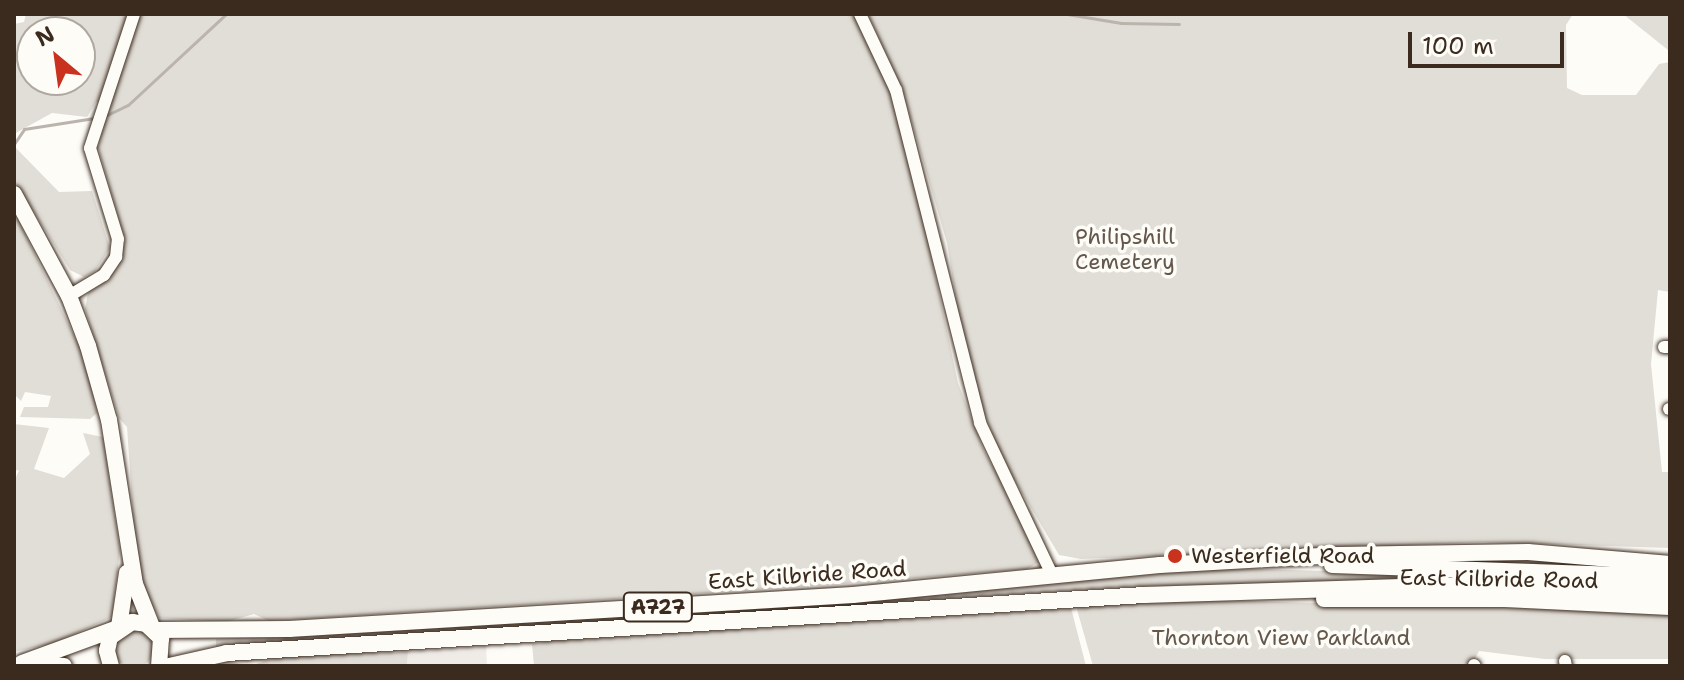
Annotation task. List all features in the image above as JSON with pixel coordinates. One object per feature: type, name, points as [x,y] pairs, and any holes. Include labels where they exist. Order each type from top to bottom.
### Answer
[{"type":"main road","points":[[14,194],[69,296],[109,420],[128,555],[154,629],[163,644],[159,666]]},
{"type":"main road","name":"East Kilbride Road","points":[[117,628],[132,622],[154,629],[321,627],[1053,577],[1160,565],[1498,552],[1670,564]]},
{"type":"main road","points":[[111,666],[107,646],[117,628],[128,555]]},
{"type":"main road","name":"East Kilbride Road","points":[[1268,562],[1565,579]]},
{"type":"main road","name":"East Kilbride Road","points":[[169,666],[227,653],[1110,597],[1232,594],[1490,577]]},
{"type":"main road","name":"A727","points":[[1565,579],[1670,577]]},
{"type":"main road","name":"A727","points":[[1565,579],[1670,592]]},
{"type":"main road","name":"East Kilbride Road","points":[[1232,594],[1670,607]]},
{"type":"main road","points":[[18,663],[117,628]]},
{"type":"main road","points":[[18,663],[64,666]]},
{"type":"street","points":[[69,296],[104,275],[116,257],[118,239],[90,148],[134,14]]},
{"type":"street","points":[[860,14],[896,90],[980,423],[1053,577]]},
{"type":"shaded area","points":[[486,646],[487,666],[407,666],[408,652]]},
{"type":"green space","points":[[26,14],[856,14],[887,83],[917,189],[958,383],[984,451],[1039,548],[1039,562],[1027,569],[830,585],[269,621],[254,614],[226,622],[159,618],[137,575],[127,427],[119,418],[85,309],[88,293],[117,268],[125,240],[98,147],[109,103],[96,102],[87,117],[52,113],[14,134],[14,24],[16,96],[96,96],[96,16]]},
{"type":"green space","name":"Philipshill Cemetery","points":[[868,14],[1573,14],[1566,25],[1567,88],[1582,95],[1636,95],[1659,64],[1670,62],[1670,292],[1658,290],[1651,364],[1662,472],[1670,472],[1670,548],[1482,542],[1081,559],[1059,555],[1005,464],[969,378],[947,243],[902,88]]},
{"type":"green space","points":[[1623,14],[1670,14],[1670,49],[1668,50]]},
{"type":"green space","points":[[14,146],[59,192],[92,191],[110,248],[95,271],[84,277],[70,270],[14,180]]},
{"type":"green space","points":[[14,211],[81,350],[96,401],[97,413],[90,419],[20,417],[24,407],[48,407],[51,396],[25,392],[21,401],[14,394]]},
{"type":"green space","points":[[14,424],[49,428],[34,469],[64,478],[90,454],[83,433],[103,437],[120,550],[112,617],[54,643],[14,652],[14,482],[19,470],[14,471]]},
{"type":"green space","points":[[1214,568],[1486,575],[1346,584],[1141,586],[216,647],[216,639],[468,625]]},
{"type":"green space","name":"Thornton View Parkland","points":[[1159,599],[1670,612],[1670,659],[1545,659],[1479,651],[1471,666],[1093,666],[1076,606]]},
{"type":"green space","points":[[1071,608],[1086,666],[534,666],[532,644],[548,641]]},
{"type":"green space","points":[[134,630],[148,635],[153,649],[148,663],[134,668],[120,663],[115,649],[120,635]]},
{"type":"green space","points":[[408,652],[407,666],[196,666],[217,661],[253,665],[283,655]]},
{"type":"waterway","points":[[105,116],[128,105],[226,14]]},
{"type":"waterway","points":[[1067,14],[1121,23],[1179,24]]},
{"type":"waterway","points":[[14,144],[24,129],[94,118]]},
{"type":"place","name":"Westerfield Road","points":[[1175,556]]}]
